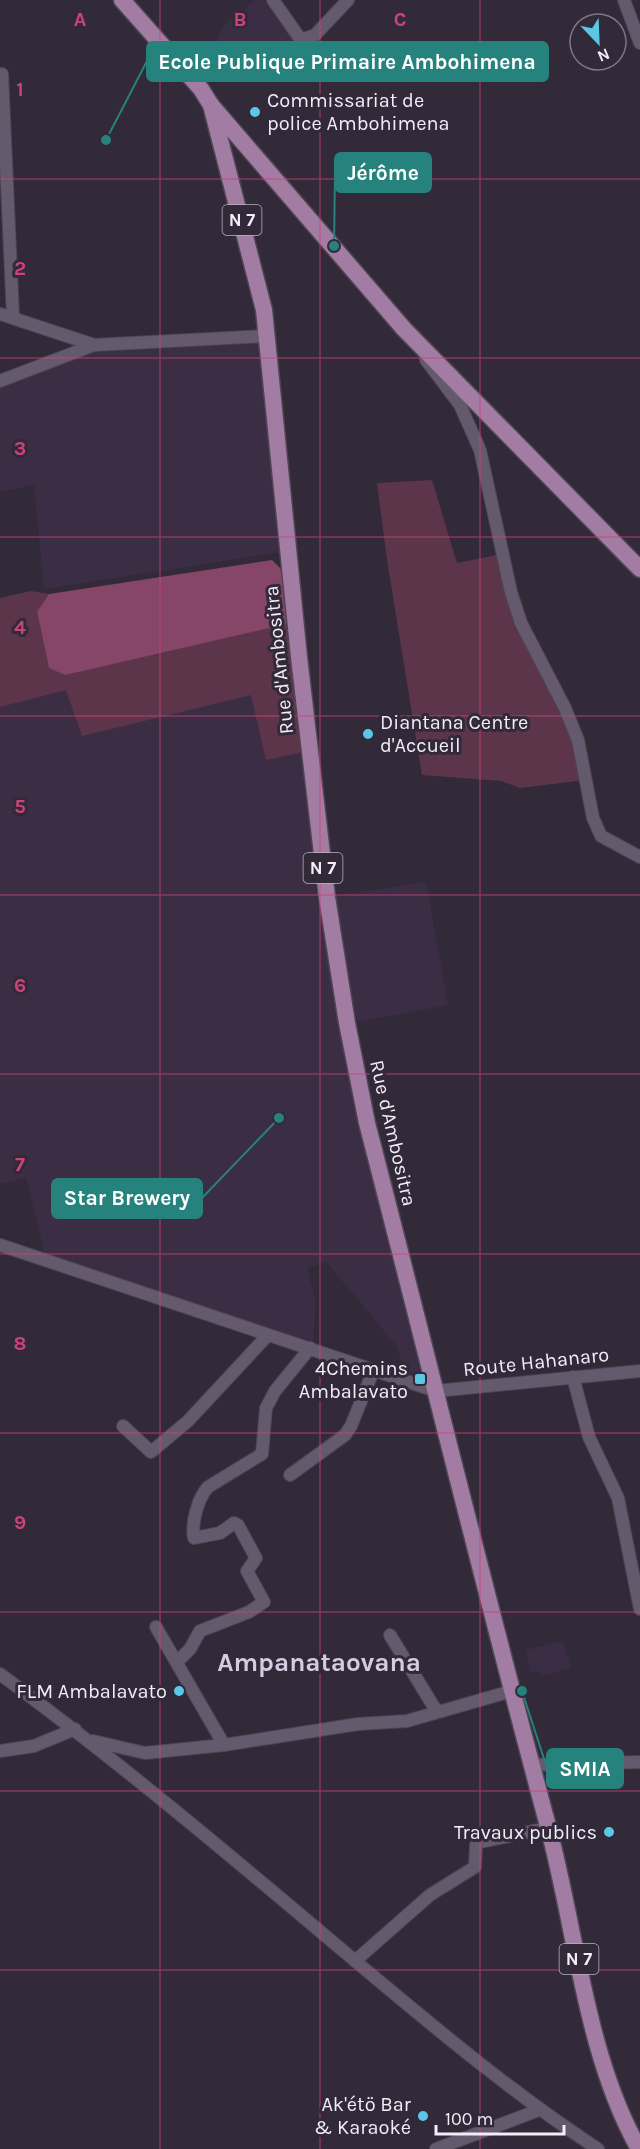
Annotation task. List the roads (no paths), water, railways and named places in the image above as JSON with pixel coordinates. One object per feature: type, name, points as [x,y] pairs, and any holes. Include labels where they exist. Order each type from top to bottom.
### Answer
[{"type":"main road","name":"N 7","points":[[122,0],[201,89],[211,105]]},
{"type":"main road","points":[[211,105],[404,329],[640,569]]},
{"type":"main road","name":"Rue d'Ambositra","points":[[211,105],[259,287],[305,714],[338,971],[367,1124],[548,1828],[596,2033],[613,2093],[639,2149]]},
{"type":"street","points":[[273,0],[301,40],[315,35],[348,0]]},
{"type":"street","points":[[624,0],[640,43]]},
{"type":"street","points":[[2,74],[3,146],[13,317]]},
{"type":"street","points":[[0,314],[94,345]]},
{"type":"street","points":[[404,329],[460,405],[480,450],[511,592],[521,623],[565,708],[578,740],[593,818],[601,836],[640,857]]},
{"type":"street","points":[[0,381],[94,345],[266,336]]},
{"type":"street","points":[[0,1245],[436,1391]]},
{"type":"street","points":[[123,1426],[152,1452],[188,1421],[268,1335]]},
{"type":"street","points":[[177,1662],[190,1649],[200,1631],[249,1612],[264,1602],[249,1578],[247,1571],[256,1558],[238,1525],[234,1523],[220,1533],[195,1538],[193,1530],[202,1494],[207,1487],[261,1454],[266,1408],[275,1391],[310,1348]]},
{"type":"street","points":[[290,1475],[345,1434],[351,1426],[374,1369]]},
{"type":"street","name":"Route Hahanaro","points":[[436,1391],[640,1371]]},
{"type":"street","points":[[573,1377],[590,1437],[618,1498],[640,1609]]},
{"type":"street","points":[[156,1628],[224,1745]]},
{"type":"street","points":[[390,1635],[437,1712]]},
{"type":"street","points":[[0,1674],[75,1729],[538,2110],[598,2149]]},
{"type":"street","points":[[87,1739],[145,1753],[224,1745],[358,1724],[395,1723],[512,1691]]},
{"type":"street","points":[[0,1751],[33,1746],[75,1729]]},
{"type":"street","points":[[530,1765],[640,1762]]},
{"type":"street","points":[[355,1960],[430,1895],[475,1867],[476,1845],[480,1842],[548,1828]]},
{"type":"street","points":[[436,2149],[538,2110]]},
{"type":"place","name":"Commissariat de police Ambohimena","points":[[255,112]]},
{"type":"place","name":"Ecole Publique Primaire Ambohimena","points":[[106,140]]},
{"type":"place","name":"Jérôme","points":[[334,246]]},
{"type":"place","name":"Diantana Centre d'Accueil","points":[[368,734]]},
{"type":"place","name":"Star Brewery","points":[[279,1118]]},
{"type":"place","name":"4Chemins Ambalavato","points":[[420,1379]]},
{"type":"place","name":"FLM Ambalavato","points":[[179,1691]]},
{"type":"place","name":"SMIA","points":[[522,1691]]},
{"type":"place","name":"Travaux publics","points":[[609,1832]]},
{"type":"place","name":"Ak'étö Bar & Karaoké","points":[[423,2116]]},
{"type":"district","name":"Ampanataovana","points":[[319,1662]]}]
